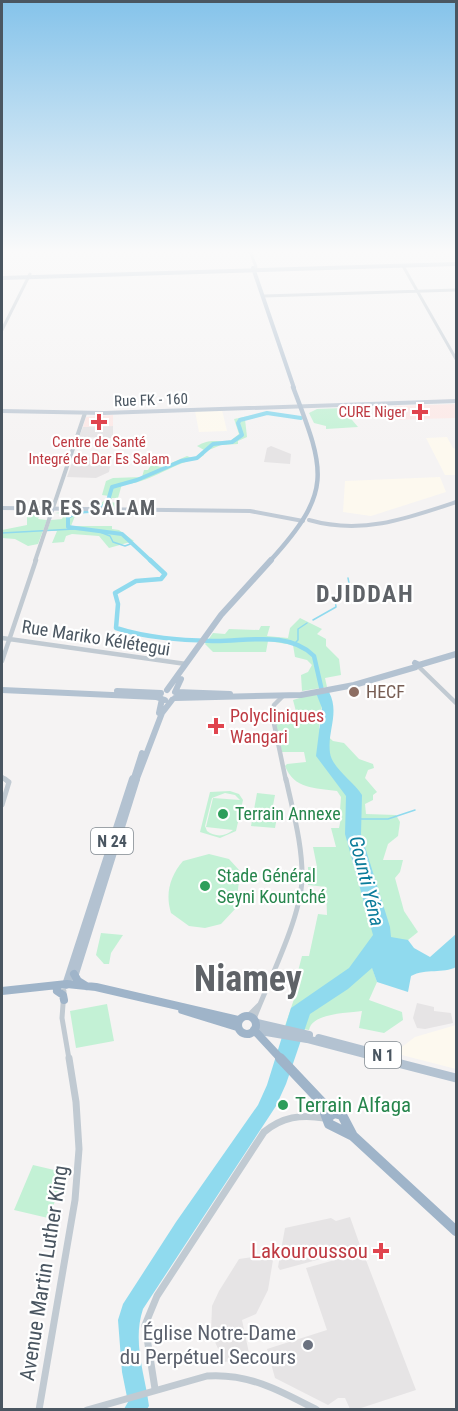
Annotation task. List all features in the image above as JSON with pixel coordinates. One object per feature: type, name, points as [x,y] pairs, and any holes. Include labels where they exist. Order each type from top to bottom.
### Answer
[{"type":"highway","points":[[66,987],[114,994],[248,1024]]},
{"type":"highway","points":[[2,993],[92,987],[248,1024],[319,1101],[329,1116],[329,1124],[340,1125],[456,1231]]},
{"type":"main road","name":"N 24","points":[[66,987],[163,697],[203,640],[306,520],[319,480],[318,456],[312,432],[300,406],[269,317]]},
{"type":"main road","points":[[300,406],[456,401]]},
{"type":"main road","name":"Rue FK - 160","points":[[2,412],[85,413],[300,406]]},
{"type":"main road","points":[[2,508],[255,511],[340,528],[369,529],[456,502]]},
{"type":"main road","name":"N 24","points":[[143,755],[162,713],[175,696],[178,683],[203,640]]},
{"type":"main road","points":[[77,692],[148,697],[157,700],[175,696],[283,696],[321,691],[456,652]]},
{"type":"main road","points":[[178,683],[182,689],[192,693]]},
{"type":"main road","points":[[2,689],[163,697],[192,693],[242,697]]},
{"type":"main road","points":[[77,692],[242,697],[321,691]]},
{"type":"main road","points":[[248,1024],[308,1037]]},
{"type":"main road","name":"N 1","points":[[308,1037],[369,1056],[456,1076]]},
{"type":"main road","name":"N 1","points":[[308,1037],[456,1076]]},
{"type":"street","points":[[433,317],[456,359]]},
{"type":"street","points":[[2,661],[85,413]]},
{"type":"street","name":"Rue Mariko Kélétegui","points":[[2,638],[186,664]]},
{"type":"street","points":[[416,665],[456,703]]},
{"type":"street","points":[[248,1024],[261,1003],[296,912],[302,881],[300,845],[272,714],[274,705],[283,696]]},
{"type":"street","points":[[2,777],[9,782],[2,805]]},
{"type":"street","name":"Avenue Martin Luther King","points":[[39,1410],[75,1200],[79,1149],[76,1102],[62,1017],[66,987]]},
{"type":"street","points":[[153,1390],[145,1325],[157,1296],[264,1132],[275,1122],[288,1117],[329,1116]]},
{"type":"street","points":[[87,1410],[207,1376],[237,1375],[262,1382],[317,1410]]},
{"type":"shaded area","name":"CURE Niger","points":[[456,404],[456,418],[399,420],[394,406]]},
{"type":"shaded area","points":[[222,410],[227,431],[199,432],[195,411]]},
{"type":"shaded area","name":"Centre de Santé Integré de Dar Es Salam","points":[[113,415],[113,426],[83,427],[86,417]]},
{"type":"shaded area","points":[[113,426],[113,437],[111,438],[79,437],[83,427]]},
{"type":"shaded area","points":[[447,437],[456,449],[456,475],[445,475],[426,438]]},
{"type":"shaded area","points":[[271,446],[291,454],[290,464],[264,462],[267,448]]},
{"type":"shaded area","points":[[74,457],[112,457],[109,472],[96,478],[67,477]]},
{"type":"shaded area","points":[[440,477],[446,492],[371,516],[343,512],[345,481]]},
{"type":"shaded area","points":[[417,1003],[434,1007],[434,1011],[451,1013],[453,1023],[425,1029],[417,1028],[413,1018]]},
{"type":"shaded area","points":[[456,1025],[456,1069],[394,1053],[415,1037]]},
{"type":"shaded area","points":[[350,1217],[361,1248],[280,1270],[278,1267],[285,1228],[331,1218],[336,1221]]},
{"type":"shaded area","points":[[360,1253],[364,1255],[416,1390],[358,1409],[350,1409],[345,1398],[338,1398],[328,1405],[275,1378],[267,1349],[327,1330],[306,1268]]},
{"type":"shaded area","points":[[274,1254],[268,1290],[256,1314],[242,1320],[249,1353],[247,1359],[224,1362],[211,1333],[212,1306],[239,1259]]},
{"type":"green space","points":[[342,408],[338,412],[347,414],[358,427],[326,429],[326,426],[314,423],[309,413],[317,409]]},
{"type":"green space","points":[[269,412],[302,418],[269,414],[245,419],[247,437],[238,441],[238,444],[221,445],[204,452],[204,455],[198,459],[194,458],[204,450],[197,446],[209,441],[229,442],[239,434],[234,419]]},
{"type":"green space","points":[[187,456],[194,459],[148,479],[122,484],[118,498],[112,498],[110,502],[117,503],[116,507],[96,508],[109,496],[102,495],[106,481],[113,478],[142,477],[144,470],[148,470],[151,465],[162,467]]},
{"type":"green space","points":[[27,509],[50,509],[48,516],[40,516],[38,519],[47,520],[38,544],[28,546],[15,539],[2,538],[2,530],[27,525]]},
{"type":"green space","points":[[78,510],[98,511],[85,511],[75,516],[71,526],[112,526],[112,529],[119,530],[134,541],[109,548],[99,536],[72,534],[66,536],[64,542],[52,543],[57,531],[47,531],[51,520],[62,519],[64,514],[55,513]]},
{"type":"green space","points":[[300,618],[322,629],[317,634],[326,639],[326,646],[339,659],[341,675],[325,678],[327,687],[302,691],[301,675],[308,672],[312,665],[307,660],[295,657],[293,645],[268,641],[266,652],[213,652],[205,644],[213,633],[225,634],[229,629],[259,630],[261,626],[270,626],[267,636],[288,638],[290,628]]},
{"type":"green space","points":[[316,693],[322,705],[319,728],[333,741],[344,743],[359,759],[373,764],[374,768],[368,770],[365,778],[377,792],[373,795],[373,800],[365,804],[366,814],[396,815],[400,822],[398,836],[388,844],[383,860],[403,860],[400,872],[395,878],[404,911],[418,932],[408,940],[402,940],[372,967],[377,982],[369,1000],[402,1012],[403,1020],[384,1033],[359,1028],[362,1011],[323,1017],[312,1024],[309,1030],[285,1026],[295,996],[292,994],[302,956],[309,956],[318,914],[327,915],[326,887],[308,885],[308,867],[317,867],[313,847],[336,847],[331,828],[339,828],[341,818],[328,817],[326,810],[340,811],[341,797],[337,791],[306,786],[289,774],[285,766],[306,762],[304,752],[282,752],[275,722],[298,719],[293,700]]},
{"type":"green space","name":"Terrain Annexe","points":[[230,791],[239,794],[243,800],[236,831],[220,838],[200,832],[210,792]],"holes":[[[225,793],[235,795],[240,800],[213,798],[206,827],[233,830],[220,835],[207,831],[205,826],[212,798]]]},
{"type":"green space","points":[[257,793],[275,795],[271,816],[277,817],[275,828],[251,826]]},
{"type":"green space","name":"Stade Général Seyni Kountché","points":[[209,854],[229,859],[240,871],[236,908],[221,924],[205,928],[189,926],[171,913],[170,885],[183,861]]},
{"type":"green space","points":[[101,933],[123,935],[111,953],[109,964],[104,964],[96,955]]},
{"type":"green space","points":[[107,1004],[114,1041],[76,1048],[70,1011]]},
{"type":"green space","points":[[33,1165],[67,1173],[48,1218],[14,1210]]},
{"type":"water","points":[[329,692],[333,707],[330,753],[335,764],[362,795],[361,834],[390,927],[391,937],[408,940],[414,948],[430,957],[456,934],[456,967],[411,976],[408,992],[377,982],[372,968],[348,989],[310,1014],[276,1106],[143,1309],[139,1346],[149,1406],[147,1409],[124,1409],[128,1402],[122,1372],[118,1320],[123,1304],[176,1222],[258,1105],[267,1085],[291,1008],[349,968],[373,935],[345,834],[346,796],[316,756],[322,708],[316,693]]},
{"type":"waterway","name":"Gounti Yéna","points":[[97,510],[107,504],[112,487],[137,480],[181,461],[197,458],[213,444],[232,442],[242,435],[238,423],[240,420],[267,413],[301,418]]},
{"type":"waterway","name":"Gounti Yéna","points":[[89,511],[77,512],[68,517],[68,527],[122,534],[151,561]]},
{"type":"waterway","points":[[2,533],[74,529]]},
{"type":"waterway","points":[[95,530],[110,536],[113,542],[125,546],[133,543]]},
{"type":"waterway","name":"Gounti Yéna","points":[[150,560],[165,574],[161,579],[136,581],[115,593],[118,604],[116,628],[176,639],[212,641],[266,639],[292,643],[304,648],[314,656],[322,691]]},
{"type":"waterway","points":[[348,578],[349,583]]},
{"type":"waterway","points":[[313,620],[336,607],[335,597],[346,587]]},
{"type":"waterway","points":[[295,643],[298,640],[298,629],[307,623]]},
{"type":"waterway","points":[[361,819],[388,819],[415,810]]},
{"type":"place","name":"CURE Niger","points":[[420,412]]},
{"type":"place","name":"Centre de Santé Integré de Dar Es Salam","points":[[99,422]]},
{"type":"place","name":"HECF","points":[[354,692]]},
{"type":"place","name":"Polycliniques Wangari","points":[[216,726]]},
{"type":"place","name":"Terrain Annexe","points":[[223,814]]},
{"type":"place","name":"Stade Général Seyni Kountché","points":[[205,886]]},
{"type":"place","name":"Terrain Alfaga","points":[[283,1105]]},
{"type":"place","name":"Lakouroussou","points":[[381,1251]]},
{"type":"place","name":"Église Notre-Dame du Perpétuel Secours","points":[[308,1345]]},
{"type":"district","name":"DAR ES SALAM","points":[[86,508]]},
{"type":"district","name":"DJIDDAH","points":[[365,594]]},
{"type":"district","name":"Niamey","points":[[248,978]]}]
